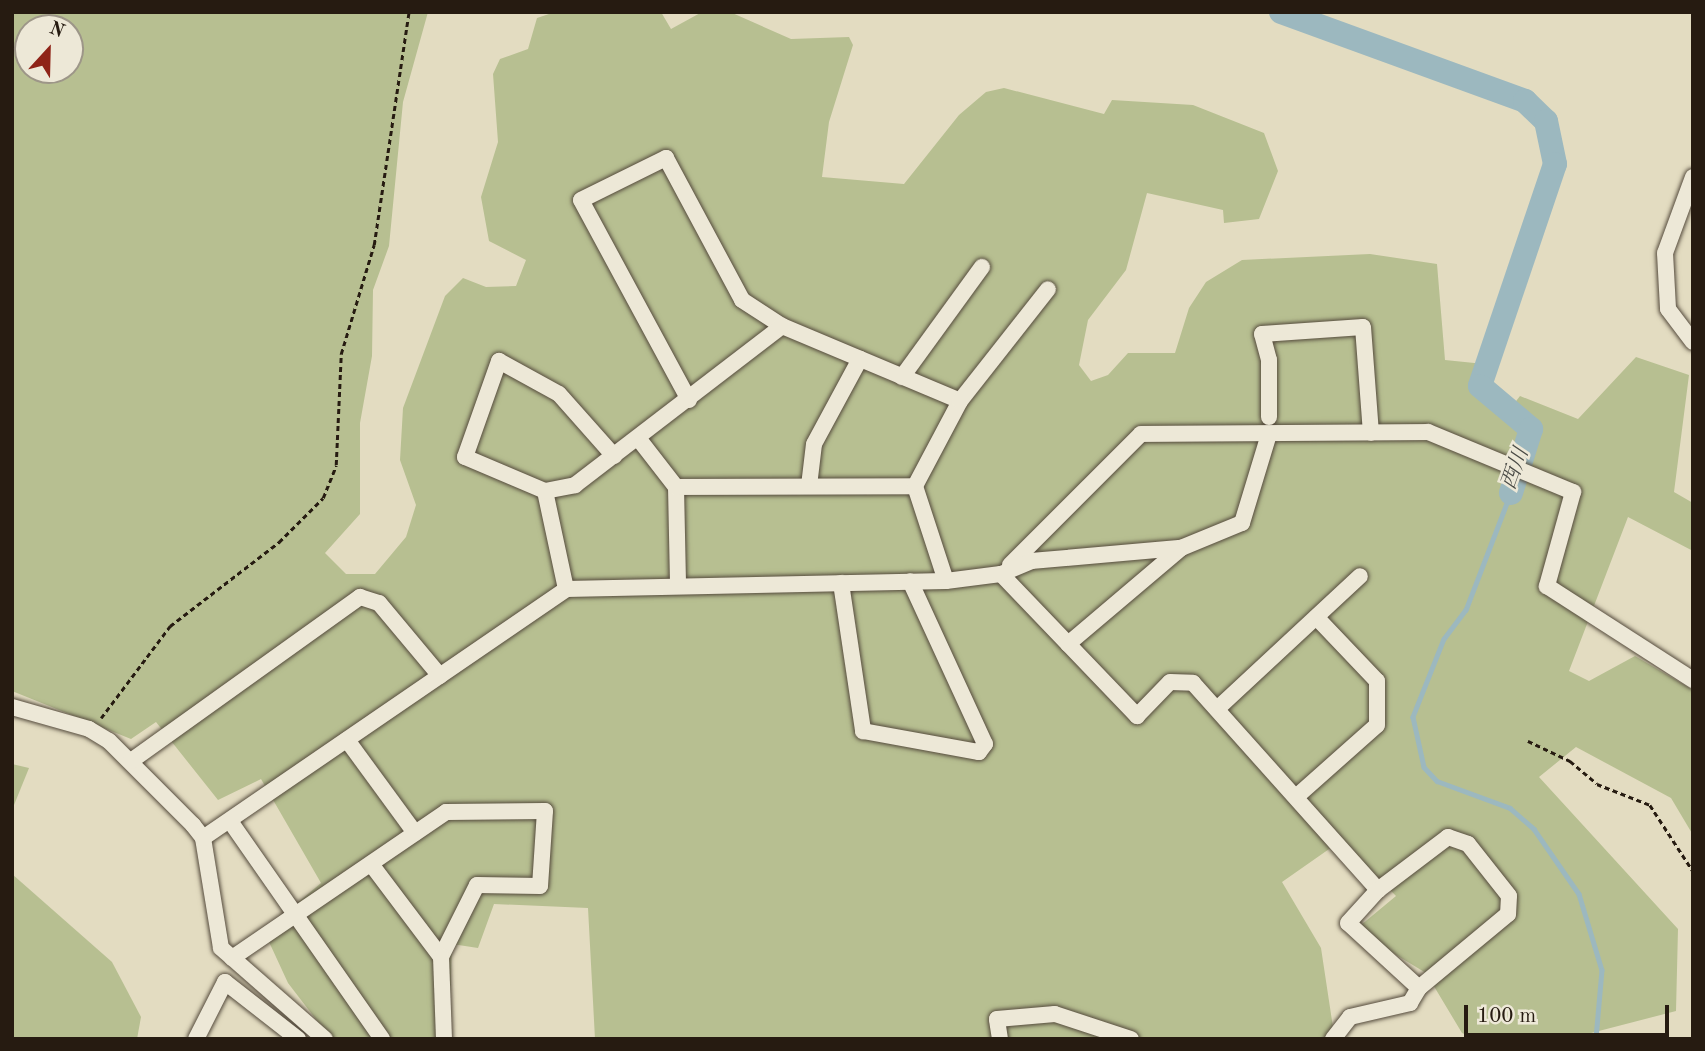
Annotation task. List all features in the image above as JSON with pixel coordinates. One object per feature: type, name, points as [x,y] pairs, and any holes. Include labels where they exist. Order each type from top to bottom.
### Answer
[{"type":"street","points":[[689,400],[581,201],[666,158],[742,300],[782,326],[960,401]]},
{"type":"street","points":[[1693,177],[1665,253],[1668,309],[1693,342]]},
{"type":"street","points":[[901,377],[982,267]]},
{"type":"street","points":[[946,581],[915,486],[960,401],[1048,289]]},
{"type":"street","points":[[614,456],[559,394],[499,361],[465,457],[545,491],[575,485],[614,456],[689,400],[782,326]]},
{"type":"street","points":[[1269,416],[1269,360],[1262,334],[1363,327],[1371,433]]},
{"type":"street","points":[[809,486],[814,444],[860,359]]},
{"type":"street","points":[[1001,575],[1141,434],[1428,432],[1573,492],[1547,586],[1693,680]]},
{"type":"street","points":[[203,838],[566,589],[946,581],[1001,575],[1031,561],[1181,548],[1242,523],[1269,435]]},
{"type":"street","points":[[638,438],[676,487],[678,586]]},
{"type":"street","points":[[676,487],[915,486]]},
{"type":"street","points":[[545,491],[566,589]]},
{"type":"street","points":[[1068,645],[1181,548]]},
{"type":"street","points":[[1001,575],[1138,716],[1170,682],[1181,680],[1193,683],[1378,890]]},
{"type":"street","points":[[1217,709],[1360,576]]},
{"type":"street","points":[[841,583],[863,731],[979,752],[985,744],[910,581]]},
{"type":"street","points":[[131,761],[228,687],[360,597],[379,603],[440,676]]},
{"type":"street","points":[[1296,797],[1377,724],[1377,681],[1316,617]]},
{"type":"street","points":[[12,707],[89,729],[131,761],[203,838],[214,928],[232,958],[325,1039]]},
{"type":"street","points":[[347,740],[415,833]]},
{"type":"street","points":[[232,958],[446,812],[545,811],[540,886],[477,885],[442,957],[444,1039]]},
{"type":"street","points":[[229,821],[383,1039]]},
{"type":"street","points":[[1333,1039],[1350,1017],[1410,1003],[1419,988],[1508,914],[1509,896],[1468,844],[1448,837],[1378,890],[1348,923],[1419,988]]},
{"type":"street","points":[[371,864],[442,957]]},
{"type":"street","points":[[196,1039],[225,982],[298,1039]]},
{"type":"street","points":[[1000,1039],[997,1020],[1055,1014],[1131,1039]]},
{"type":"path","points":[[89,729],[170,626],[279,542],[323,498],[336,464],[341,354],[374,245],[409,12]]},
{"type":"path","points":[[1528,741],[1570,761],[1597,784],[1650,804],[1693,871]]},
{"type":"green space","points":[[12,12],[428,12],[403,102],[389,246],[373,290],[372,356],[360,423],[360,514],[325,553],[346,574],[375,574],[406,537],[416,505],[400,460],[403,408],[445,296],[463,278],[486,287],[516,286],[526,260],[489,241],[481,197],[498,142],[493,74],[500,59],[528,49],[537,18],[555,12],[661,12],[671,29],[702,12],[730,12],[791,39],[849,37],[853,45],[829,122],[822,177],[904,184],[959,115],[986,92],[1004,88],[1104,114],[1112,100],[1193,105],[1264,133],[1278,171],[1259,219],[1224,223],[1223,210],[1147,193],[1126,270],[1088,320],[1079,365],[1091,381],[1108,375],[1128,353],[1175,353],[1189,308],[1206,282],[1242,260],[1370,254],[1437,264],[1445,360],[1494,365],[1486,385],[1513,405],[1520,396],[1578,419],[1636,357],[1689,375],[1674,492],[1693,503],[1693,551],[1628,517],[1569,671],[1589,681],[1635,656],[1693,690],[1693,835],[1671,798],[1576,747],[1539,777],[1678,929],[1676,1011],[1568,1039],[1476,1039],[1462,1033],[1426,973],[1355,930],[1396,896],[1342,840],[1282,882],[1321,948],[1334,1034],[1341,1039],[595,1039],[588,908],[494,904],[478,948],[452,944],[449,1039],[331,1039],[288,983],[264,931],[321,883],[261,779],[218,800],[156,722],[131,739],[12,691]]},
{"type":"green space","points":[[12,764],[29,768],[12,810]]},
{"type":"green space","points":[[12,874],[112,962],[141,1017],[137,1039],[12,1039]]},
{"type":"waterway","name":"西川","points":[[1281,12],[1525,101],[1546,121],[1555,164],[1480,386],[1531,429],[1511,493]]},
{"type":"waterway","name":"西川","points":[[1511,493],[1466,610],[1444,639],[1413,717],[1424,767],[1437,781],[1510,808],[1534,829],[1579,894],[1602,970],[1596,1039]]}]
